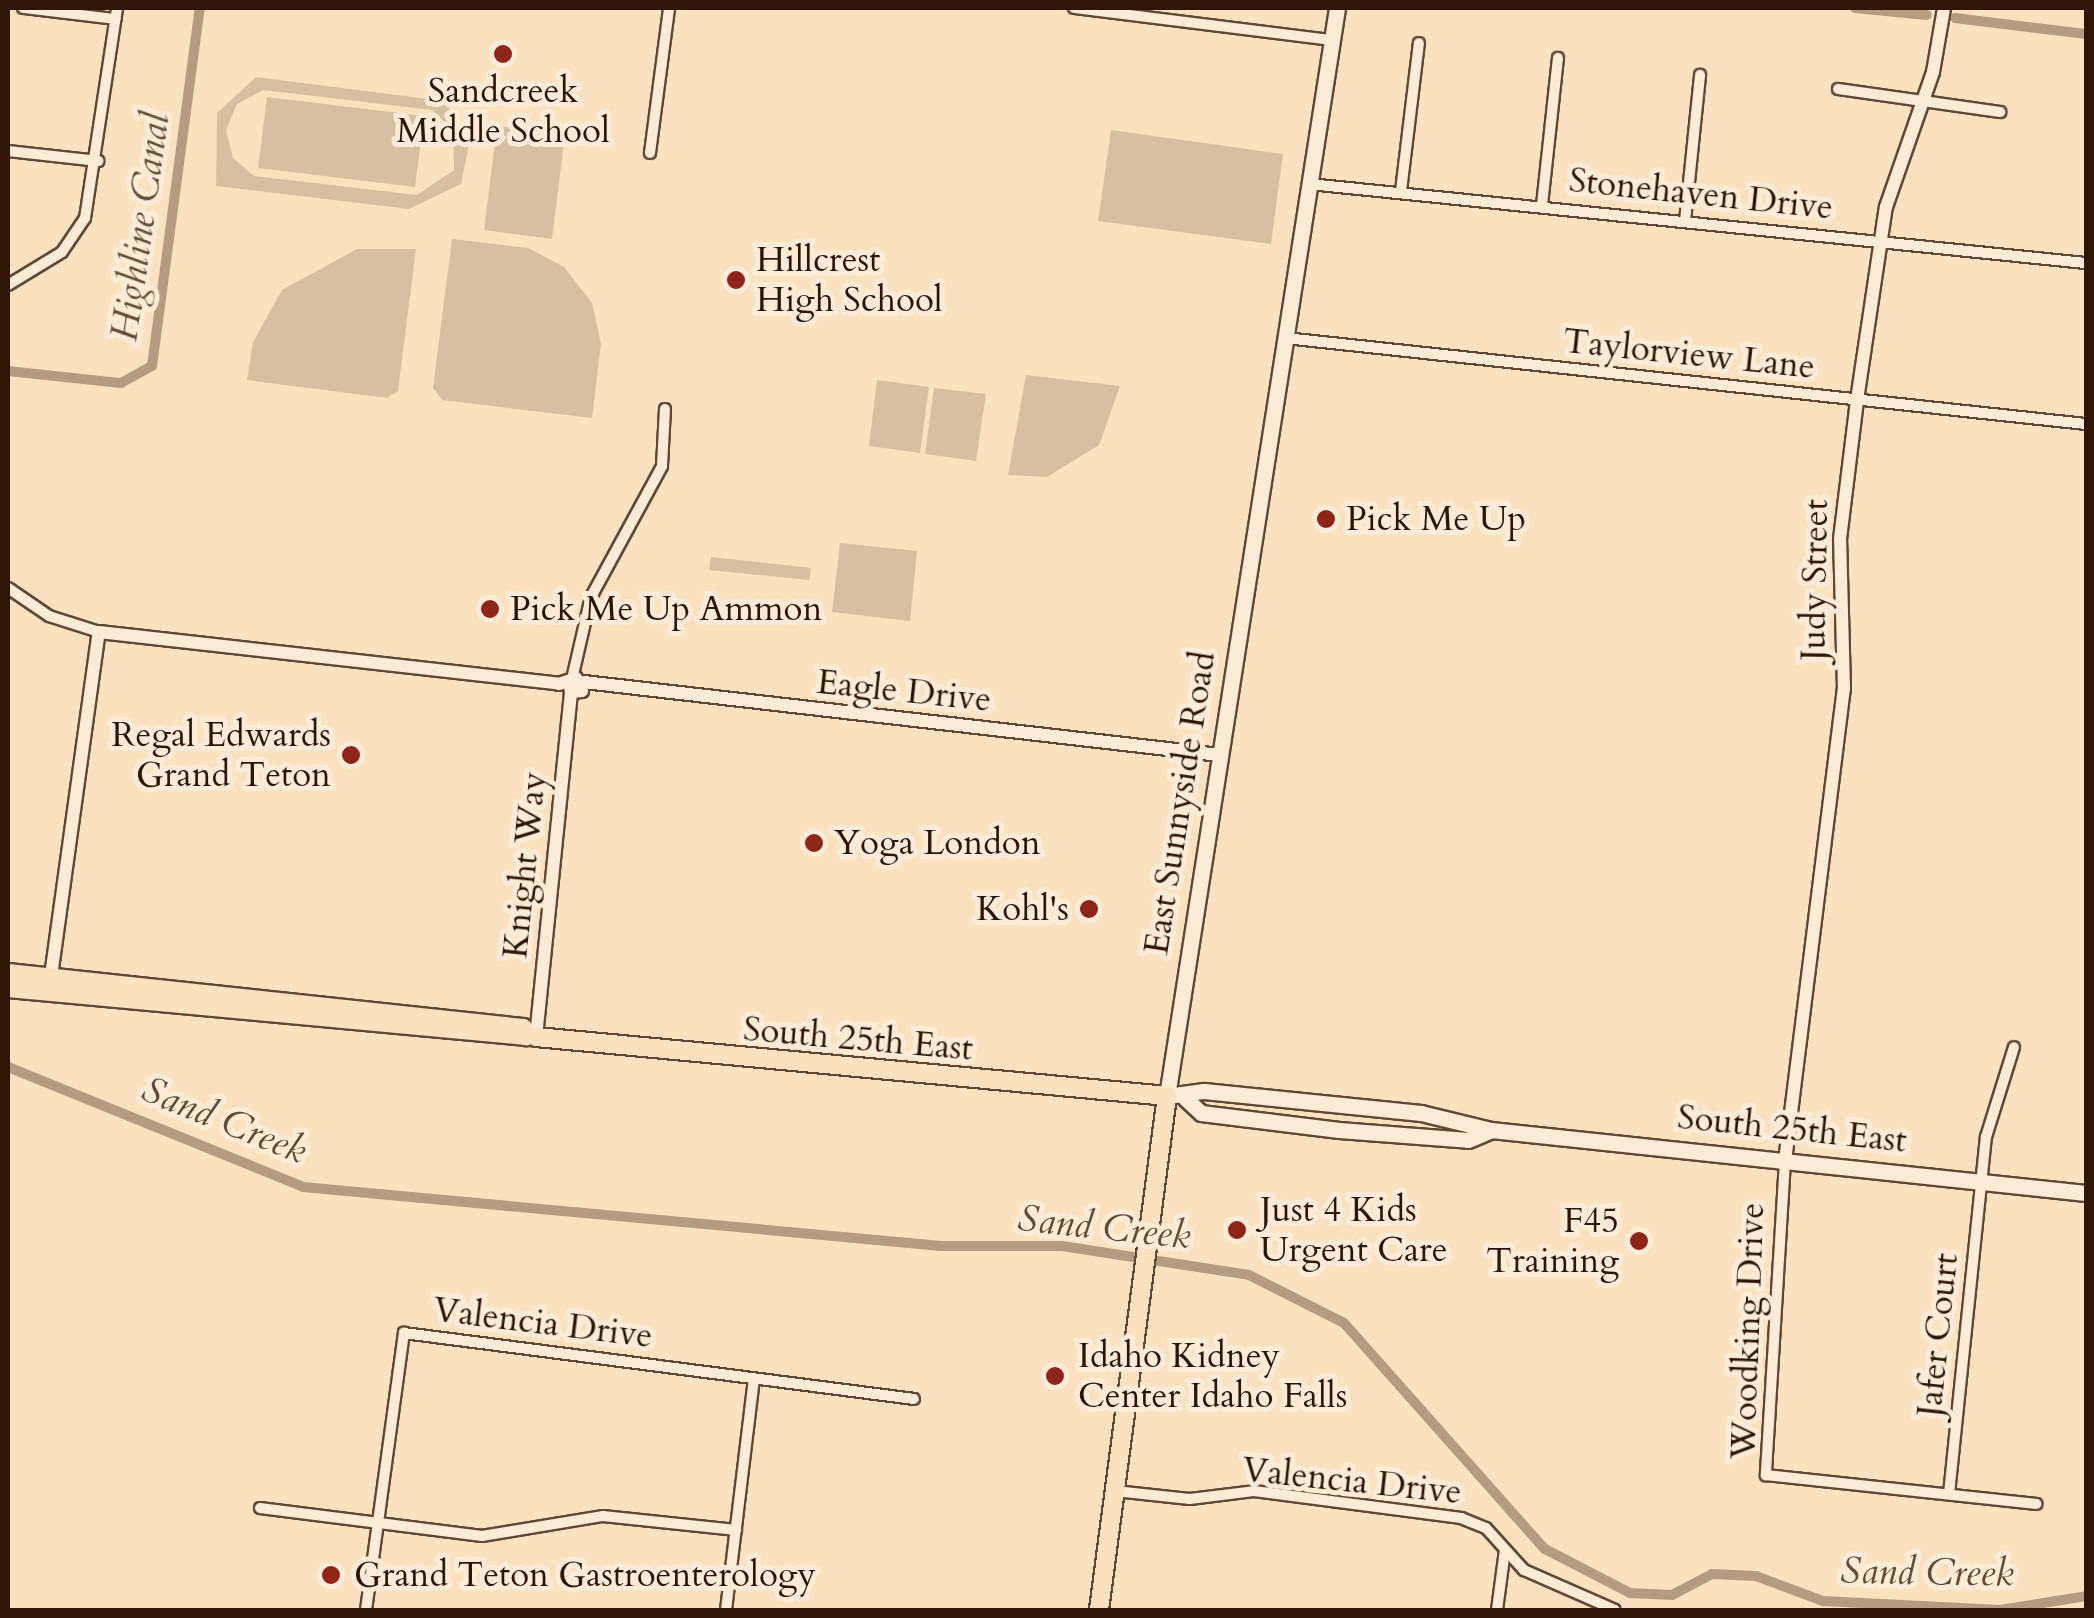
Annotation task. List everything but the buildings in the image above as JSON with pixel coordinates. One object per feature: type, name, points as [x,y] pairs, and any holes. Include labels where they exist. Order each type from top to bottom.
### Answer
[{"type":"main road","name":"East Sunnyside Road","points":[[1099,1610],[1146,1250],[1176,1097],[1220,754],[1336,8]]},
{"type":"main road","name":"South 25th East","points":[[8,972],[129,985],[299,1011]]},
{"type":"main road","points":[[90,998],[129,985]]},
{"type":"main road","name":"South 25th East","points":[[8,988],[90,998],[523,1028],[531,1037],[1176,1097],[1204,1091],[1382,1109],[1491,1130],[2086,1193]]},
{"type":"main road","name":"South 25th East","points":[[1176,1097],[1201,1113],[1339,1130],[1468,1140],[1491,1130]]},
{"type":"street","points":[[8,286],[39,272],[78,233],[98,162],[116,13],[23,8]]},
{"type":"street","points":[[650,153],[670,8]]},
{"type":"street","points":[[1074,8],[1332,40]]},
{"type":"street","name":"Judy Street","points":[[1785,1161],[1844,689],[1840,540],[1857,400],[1881,242],[1944,8]]},
{"type":"street","points":[[1402,191],[1419,43]]},
{"type":"street","points":[[1542,205],[1558,58]]},
{"type":"street","points":[[1685,221],[1700,75]]},
{"type":"street","points":[[1838,89],[2000,112]]},
{"type":"street","points":[[8,151],[98,162]]},
{"type":"street","name":"Stonehaven Drive","points":[[1309,184],[2086,264]]},
{"type":"street","name":"Taylorview Lane","points":[[1285,338],[2086,424]]},
{"type":"street","name":"Knight Way","points":[[531,1037],[575,686],[591,597],[662,466],[664,409]]},
{"type":"street","name":"Eagle Drive","points":[[8,588],[49,616],[99,632],[1220,754]]},
{"type":"street","points":[[51,976],[99,632]]},
{"type":"street","name":"Jafer Court","points":[[1949,1494],[1993,1103],[2014,1047]]},
{"type":"street","name":"Woodking Drive","points":[[1785,1161],[1783,1317],[1766,1475],[2036,1504]]},
{"type":"street","name":"Valencia Drive","points":[[378,1524],[404,1333],[914,1399]]},
{"type":"street","points":[[726,1610],[754,1379]]},
{"type":"street","name":"Valencia Drive","points":[[1114,1491],[1190,1499],[1254,1491],[1461,1518],[1505,1550],[1524,1570],[1615,1610]]},
{"type":"street","points":[[260,1508],[500,1536],[604,1516],[736,1530]]},
{"type":"street","points":[[366,1610],[378,1524]]},
{"type":"street","points":[[1496,1610],[1505,1550]]},
{"type":"shaded area","points":[[256,77],[444,101],[470,139],[461,184],[409,209],[216,186],[217,113]],"holes":[[[263,90],[432,110],[453,131],[454,170],[417,195],[254,176],[233,158],[226,130],[237,104]]]},
{"type":"shaded area","points":[[267,97],[424,116],[415,187],[258,168]]},
{"type":"shaded area","points":[[497,126],[565,135],[552,239],[484,230]]},
{"type":"shaded area","points":[[1111,130],[1283,154],[1271,244],[1098,221]]},
{"type":"shaded area","points":[[452,239],[528,248],[564,267],[592,303],[601,344],[592,418],[442,400],[433,388]]},
{"type":"shaded area","points":[[357,249],[416,249],[398,391],[387,398],[247,380],[253,342],[282,290]]},
{"type":"shaded area","points":[[1026,375],[1120,386],[1099,445],[1047,477],[1008,475]]},
{"type":"shaded area","points":[[877,380],[929,387],[920,453],[869,446]]},
{"type":"shaded area","points":[[934,388],[986,394],[976,461],[925,454]]},
{"type":"shaded area","points":[[840,543],[917,551],[910,621],[832,612]]},
{"type":"shaded area","points":[[711,557],[811,568],[809,580],[709,570]]},
{"type":"waterway","name":"Highline Canal","points":[[8,371],[121,383],[152,366],[200,8]]},
{"type":"waterway","name":"Highline Canal","points":[[1855,8],[1927,15]]},
{"type":"waterway","points":[[1955,18],[2086,34]]},
{"type":"waterway","name":"Sand Creek","points":[[8,1067],[303,1187],[941,1246],[1062,1246],[1249,1275],[1344,1323],[1545,1549],[1630,1593],[1672,1595],[1712,1574],[1756,1576],[1823,1601],[2000,1610],[2086,1596]]},
{"type":"place","name":"Sandcreek Middle School","points":[[503,54]]},
{"type":"place","name":"Hillcrest High School","points":[[736,280]]},
{"type":"place","name":"Pick Me Up","points":[[1326,519]]},
{"type":"place","name":"Pick Me Up Ammon","points":[[490,609]]},
{"type":"place","name":"Regal Edwards Grand Teton","points":[[351,755]]},
{"type":"place","name":"Yoga London","points":[[814,843]]},
{"type":"place","name":"Kohl's","points":[[1089,909]]},
{"type":"place","name":"Just 4 Kids Urgent Care","points":[[1237,1230]]},
{"type":"place","name":"F45 Training","points":[[1639,1241]]},
{"type":"place","name":"Idaho Kidney Center Idaho Falls","points":[[1055,1376]]},
{"type":"place","name":"Grand Teton Gastroenterology","points":[[331,1575]]}]
